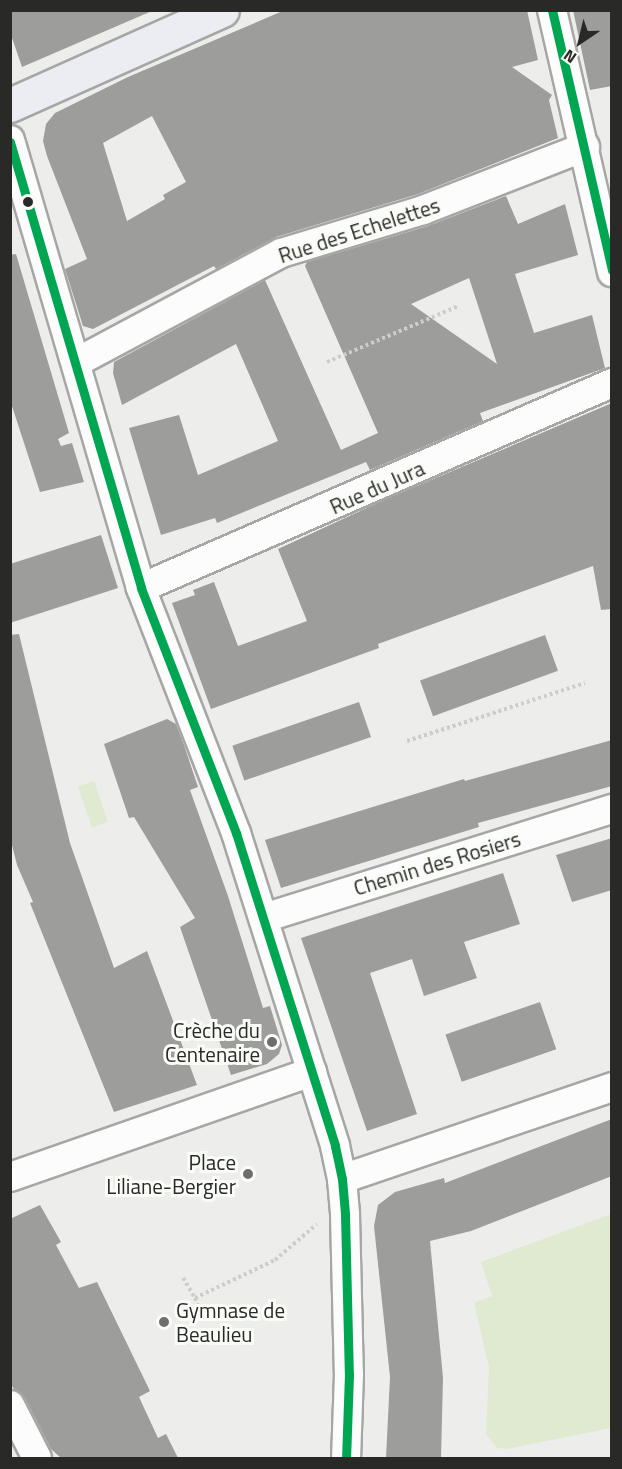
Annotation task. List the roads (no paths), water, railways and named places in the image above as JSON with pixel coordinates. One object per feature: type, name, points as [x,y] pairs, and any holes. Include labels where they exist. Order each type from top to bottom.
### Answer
[{"type":"main road","points":[[10,105],[222,10]]},
{"type":"street","points":[[552,10],[612,272]]},
{"type":"street","points":[[10,141],[77,362],[141,588],[226,803],[312,1072],[342,1179],[349,1374],[346,1458]]},
{"type":"street","name":"Rue des Echelettes","points":[[77,362],[281,253],[423,210],[585,147]]},
{"type":"street","name":"Rue du Jura","points":[[141,588],[612,383]]},
{"type":"street","name":"Chemin des Rosiers","points":[[264,918],[612,809]]},
{"type":"street","points":[[10,1177],[312,1072]]},
{"type":"street","points":[[342,1179],[612,1087]]},
{"type":"street","points":[[10,1405],[37,1458]]},
{"type":"place","name":"Crèche du Centenaire","points":[[272,1042]]},
{"type":"place","name":"Place Liliane-Bergier","points":[[248,1174]]},
{"type":"place","name":"Gymnase de Beaulieu","points":[[164,1322]]}]
